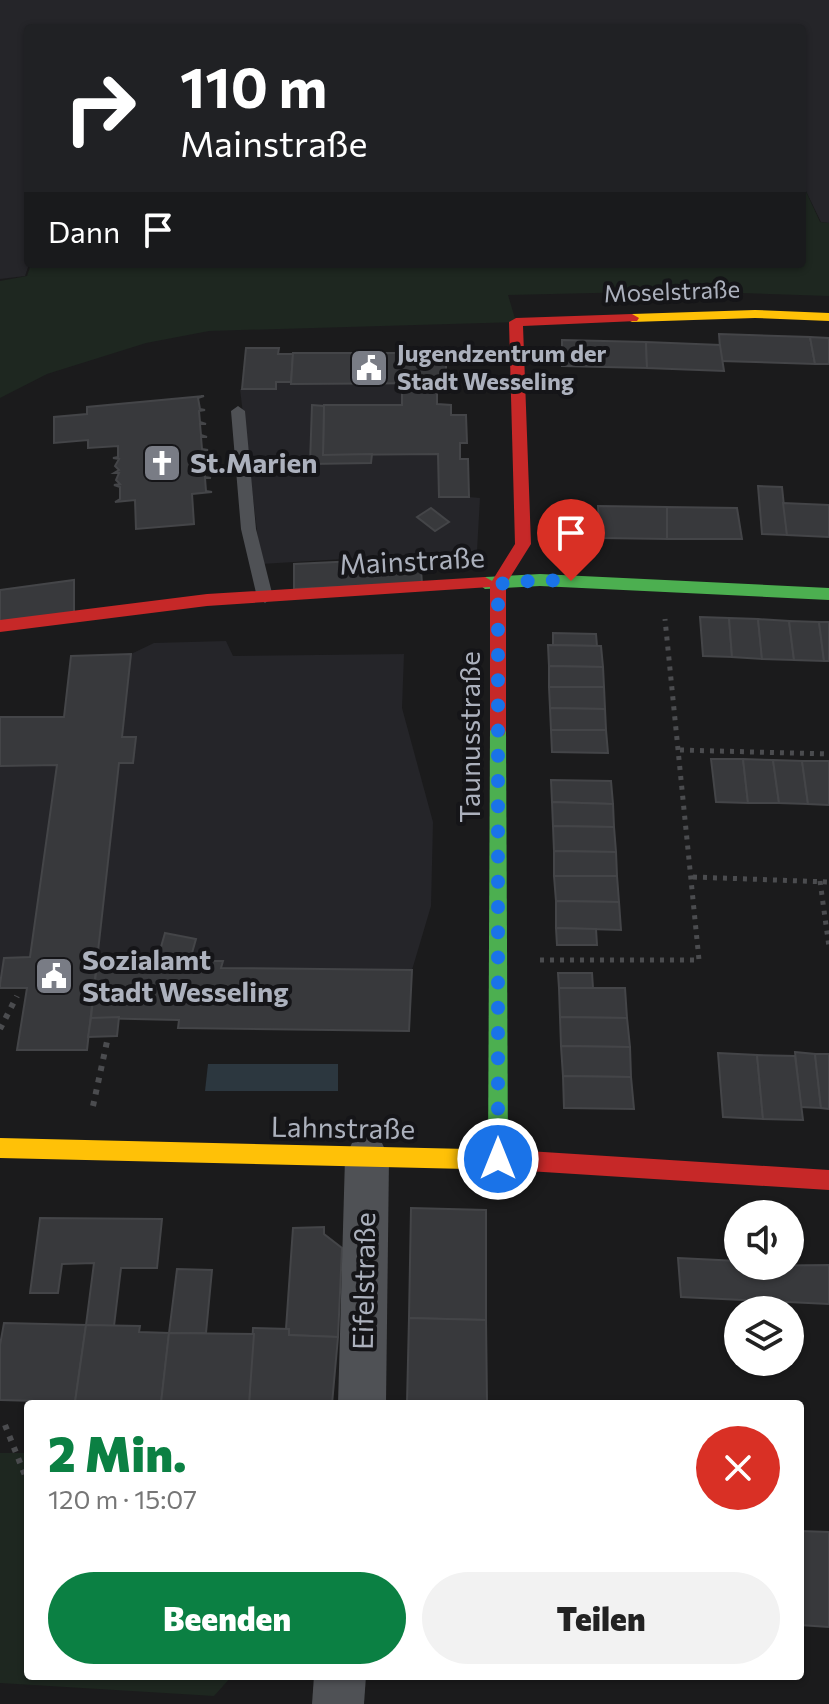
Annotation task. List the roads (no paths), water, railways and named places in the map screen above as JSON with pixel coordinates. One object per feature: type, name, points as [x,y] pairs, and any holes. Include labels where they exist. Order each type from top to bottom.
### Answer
[{"type":"street","name":"Moselstraße","points":[[498,584],[523,544],[516,322],[755,314],[829,317]]},
{"type":"street","name":"Mainstraße","points":[[0,626],[109,610],[540,580],[829,594]]},
{"type":"street","name":"Taunusstraße","points":[[498,584],[498,1159]]},
{"type":"street","name":"Lahnstraße","points":[[0,1148],[498,1159],[829,1180]]},
{"type":"street","name":"Eifelstraße","points":[[362,1400],[367,1158]]},
{"type":"street","points":[[338,1704],[340,1680]]},
{"type":"lane","points":[[238,411],[247,518],[255,569],[265,597]]},
{"type":"place","name":"Jugendzentrum der Stadt Wesseling","points":[[369,368]]},
{"type":"place","name":"St.Marien","points":[[162,463]]},
{"type":"place","name":"Sozialamt Stadt Wesseling","points":[[54,976]]}]
